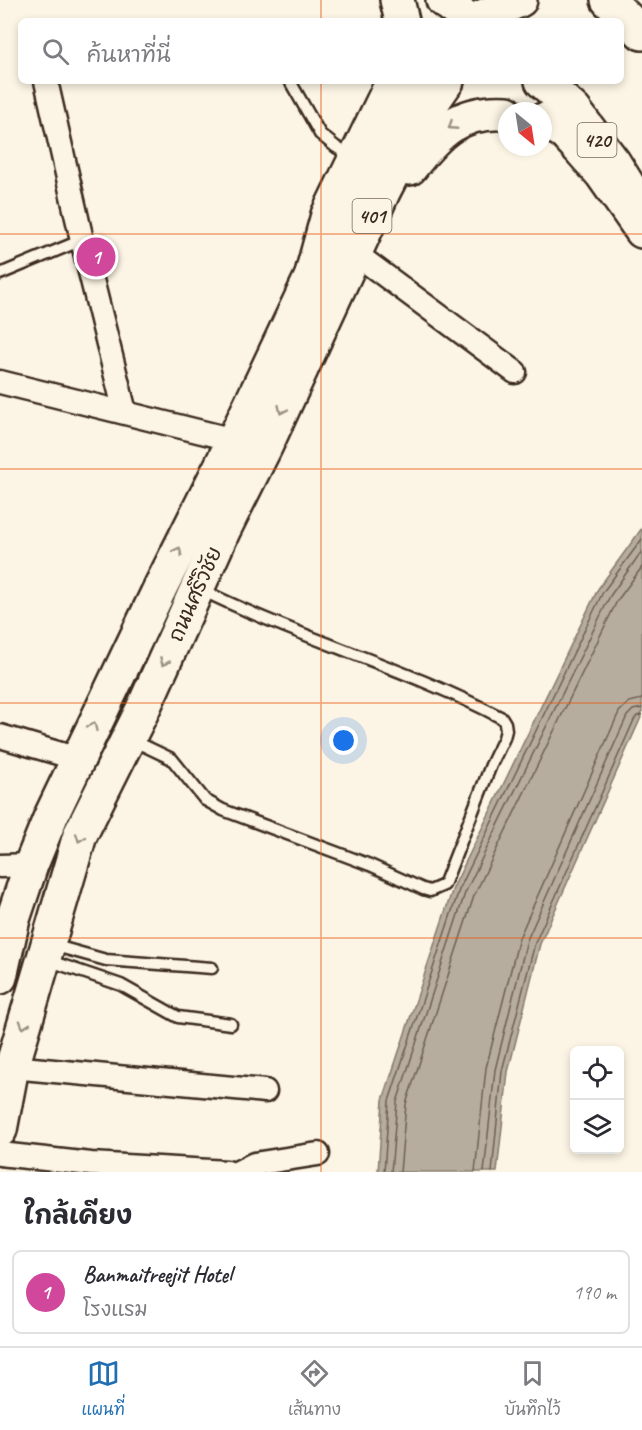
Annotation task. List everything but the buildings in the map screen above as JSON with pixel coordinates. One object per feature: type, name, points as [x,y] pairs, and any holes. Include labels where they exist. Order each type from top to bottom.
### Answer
[{"type":"main road","points":[[397,0],[401,18]]},
{"type":"main road","points":[[608,3],[642,33]]},
{"type":"main road","points":[[624,41],[631,40],[642,47]]},
{"type":"main road","points":[[325,283],[328,215],[391,84]]},
{"type":"main road","name":"ถนนศรีวิชัย","points":[[0,1130],[12,1067],[80,835],[198,588],[294,349],[325,283],[386,127],[413,84]]},
{"type":"main road","points":[[325,283],[346,230],[382,156],[423,84]]},
{"type":"main road","name":"ถนนศรีวิชัย","points":[[325,283],[383,192],[415,130],[445,84]]},
{"type":"main road","name":"420","points":[[545,84],[574,110],[614,163],[642,208]]},
{"type":"main road","points":[[559,84],[593,119],[632,168],[642,185]]},
{"type":"main road","points":[[574,84],[593,119]]},
{"type":"main road","points":[[325,283],[364,260],[406,172],[425,148],[454,122],[488,112],[498,113]]},
{"type":"main road","points":[[552,125],[564,132],[602,174],[642,231]]},
{"type":"main road","name":"ถนนศรีวิชัย","points":[[0,977],[13,919],[16,866],[51,816],[160,586],[234,440],[294,349]]},
{"type":"street","points":[[47,84],[82,240],[125,412]]},
{"type":"street","points":[[364,260],[515,372]]},
{"type":"street","points":[[0,382],[234,440]]},
{"type":"street","points":[[0,736],[78,759]]},
{"type":"street","points":[[12,1067],[266,1091]]},
{"type":"street","points":[[0,1154],[91,1164],[227,1172]]},
{"type":"street","points":[[238,1172],[254,1164],[318,1154]]},
{"type":"lane","points":[[292,84],[320,134],[354,158]]},
{"type":"lane","points":[[0,274],[82,240]]},
{"type":"lane","points":[[128,738],[172,759],[205,800],[223,810],[370,865],[423,889],[437,889],[444,885],[491,765],[504,738],[506,730],[502,718],[403,673],[247,612],[198,588]]},
{"type":"lane","points":[[46,952],[106,960],[212,968]]},
{"type":"lane","points":[[46,952],[121,985],[178,1017],[231,1024]]},
{"type":"water","points":[[642,528],[642,715],[540,944],[508,1072],[497,1172],[378,1172],[383,1100],[453,888],[598,589]]},
{"type":"place","name":"Banmaitreejit Hotel","points":[[96,257]]}]
